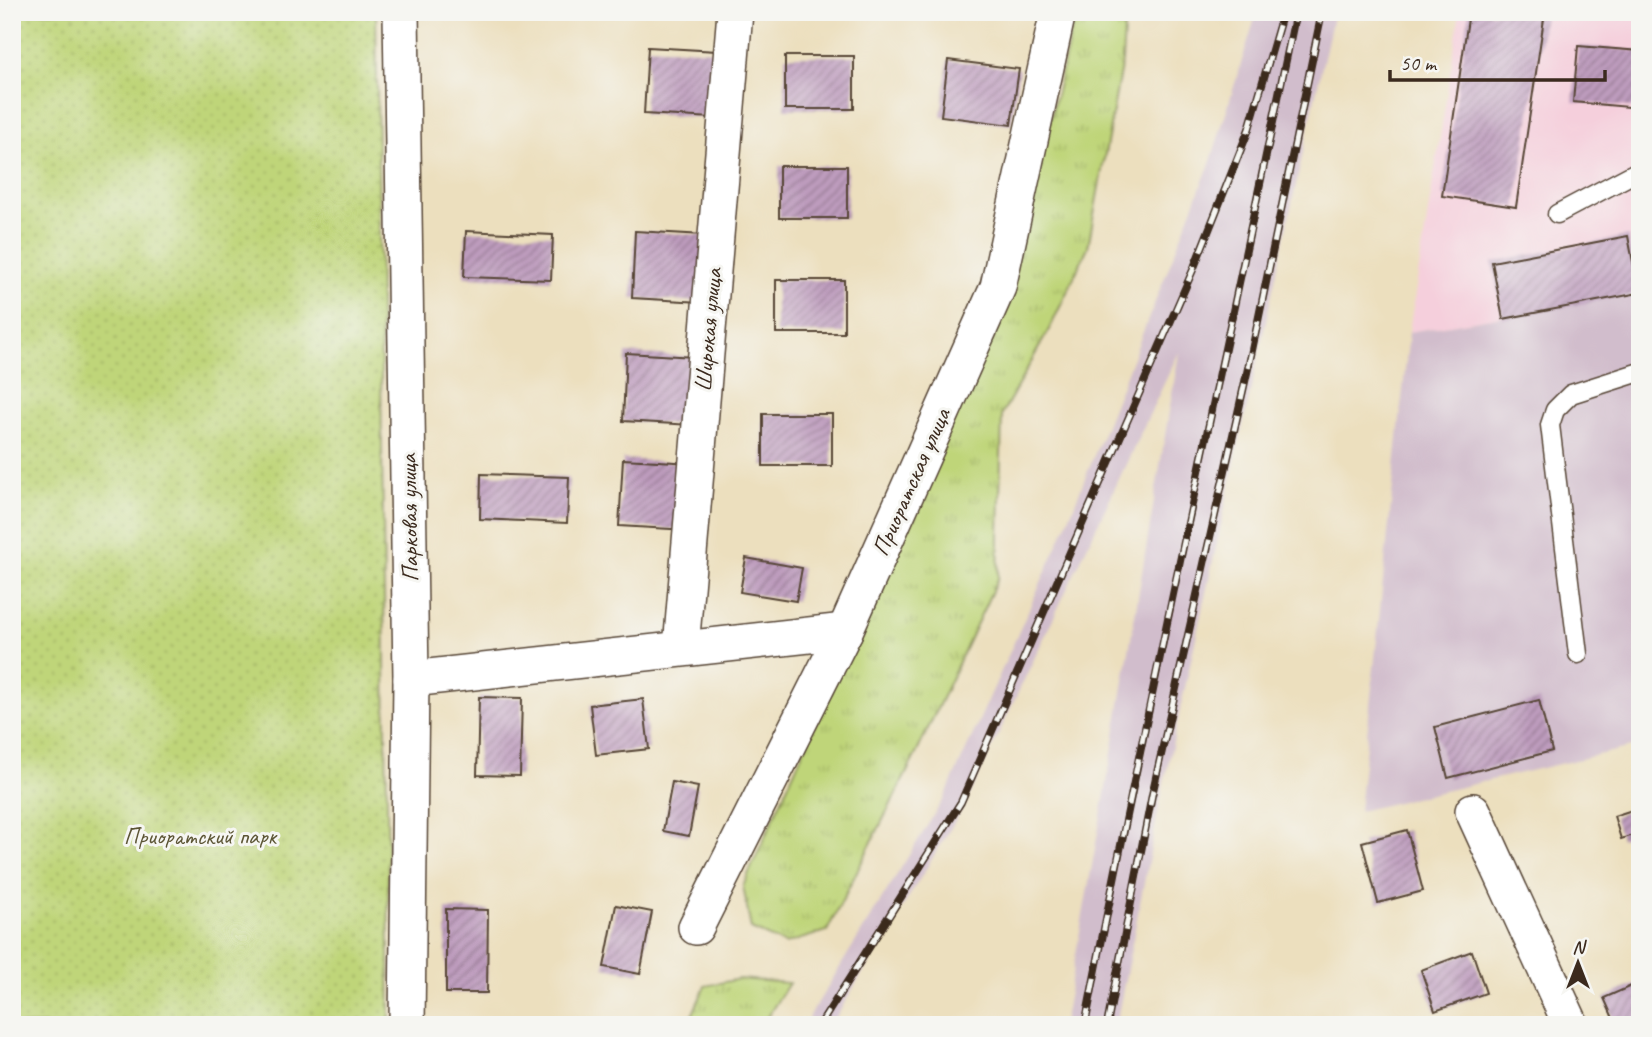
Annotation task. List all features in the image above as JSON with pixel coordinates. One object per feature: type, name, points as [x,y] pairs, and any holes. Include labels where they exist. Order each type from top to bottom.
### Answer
[{"type":"street","name":"Парковая улица","points":[[401,12],[411,679],[407,1025]]},
{"type":"street","name":"Широкая улица","points":[[681,648],[735,12]]},
{"type":"street","name":"Приоратская улица","points":[[696,927],[845,631],[998,287],[1058,12]]},
{"type":"street","points":[[411,679],[845,631]]},
{"type":"street","points":[[1473,811],[1571,1025]]},
{"type":"lane","points":[[1557,214],[1640,170]]},
{"type":"lane","points":[[1578,654],[1550,425],[1555,410],[1571,394],[1640,372]]},
{"type":"shaded area","points":[[1257,12],[1334,12],[1162,792],[1116,1025],[1063,1025],[1106,788],[1179,352],[966,803],[831,1025],[804,1025],[945,797],[1066,526],[1211,161]]},
{"type":"shaded area","points":[[1460,12],[1640,12],[1640,293],[1409,332]]},
{"type":"shaded area","points":[[1640,293],[1640,745],[1359,811],[1409,332]]},
{"type":"green space","name":"Приоратский парк","points":[[12,12],[376,12],[390,1025],[12,1025]]},
{"type":"green space","points":[[1076,12],[1125,12],[1122,61],[1088,247],[1052,324],[1002,414],[998,578],[918,750],[827,931],[785,944],[751,929],[743,886],[1009,291]]},
{"type":"green space","points":[[739,979],[789,983],[762,1025],[688,1025],[705,986]]},
{"type":"building","points":[[1469,12],[1545,12],[1516,207],[1442,196]]},
{"type":"building","points":[[1578,46],[1640,51],[1640,108],[1573,102]]},
{"type":"building","points":[[648,47],[717,51],[713,118],[644,114]]},
{"type":"building","points":[[785,56],[854,56],[854,109],[785,109]]},
{"type":"building","points":[[948,60],[1019,69],[1011,125],[941,116]]},
{"type":"building","points":[[779,166],[847,166],[847,218],[779,218]]},
{"type":"building","points":[[466,231],[553,235],[551,280],[464,277]]},
{"type":"building","points":[[635,231],[704,235],[701,302],[632,298]]},
{"type":"building","points":[[1628,236],[1639,293],[1503,319],[1492,262]]},
{"type":"building","points":[[776,280],[844,280],[844,333],[776,333]]},
{"type":"building","points":[[626,353],[695,357],[692,425],[623,421]]},
{"type":"building","points":[[763,414],[832,414],[832,466],[763,466]]},
{"type":"building","points":[[623,459],[692,463],[688,530],[619,526]]},
{"type":"building","points":[[481,474],[569,477],[567,523],[480,519]]},
{"type":"building","points":[[746,558],[802,568],[796,601],[740,592]]},
{"type":"building","points":[[479,697],[522,698],[520,776],[477,775]]},
{"type":"building","points":[[643,699],[649,749],[596,755],[590,705]]},
{"type":"building","points":[[1539,700],[1552,751],[1448,778],[1435,727]]},
{"type":"building","points":[[672,782],[698,787],[689,836],[663,831]]},
{"type":"building","points":[[1638,808],[1640,833],[1621,839],[1614,816]]},
{"type":"building","points":[[1407,830],[1423,891],[1378,903],[1362,842]]},
{"type":"building","points":[[616,905],[652,912],[640,974],[604,967]]},
{"type":"building","points":[[446,909],[488,910],[487,993],[446,993]]},
{"type":"building","points":[[1472,951],[1486,993],[1435,1011],[1421,970]]},
{"type":"building","points":[[1640,982],[1640,1025],[1616,1025],[1604,998]]},
{"type":"railway","points":[[820,1025],[961,802],[1193,270],[1249,129],[1283,12]]},
{"type":"railway","points":[[1085,1025],[1162,645],[1296,12]]},
{"type":"railway","points":[[1107,1025],[1152,795],[1251,355],[1322,12]]}]
